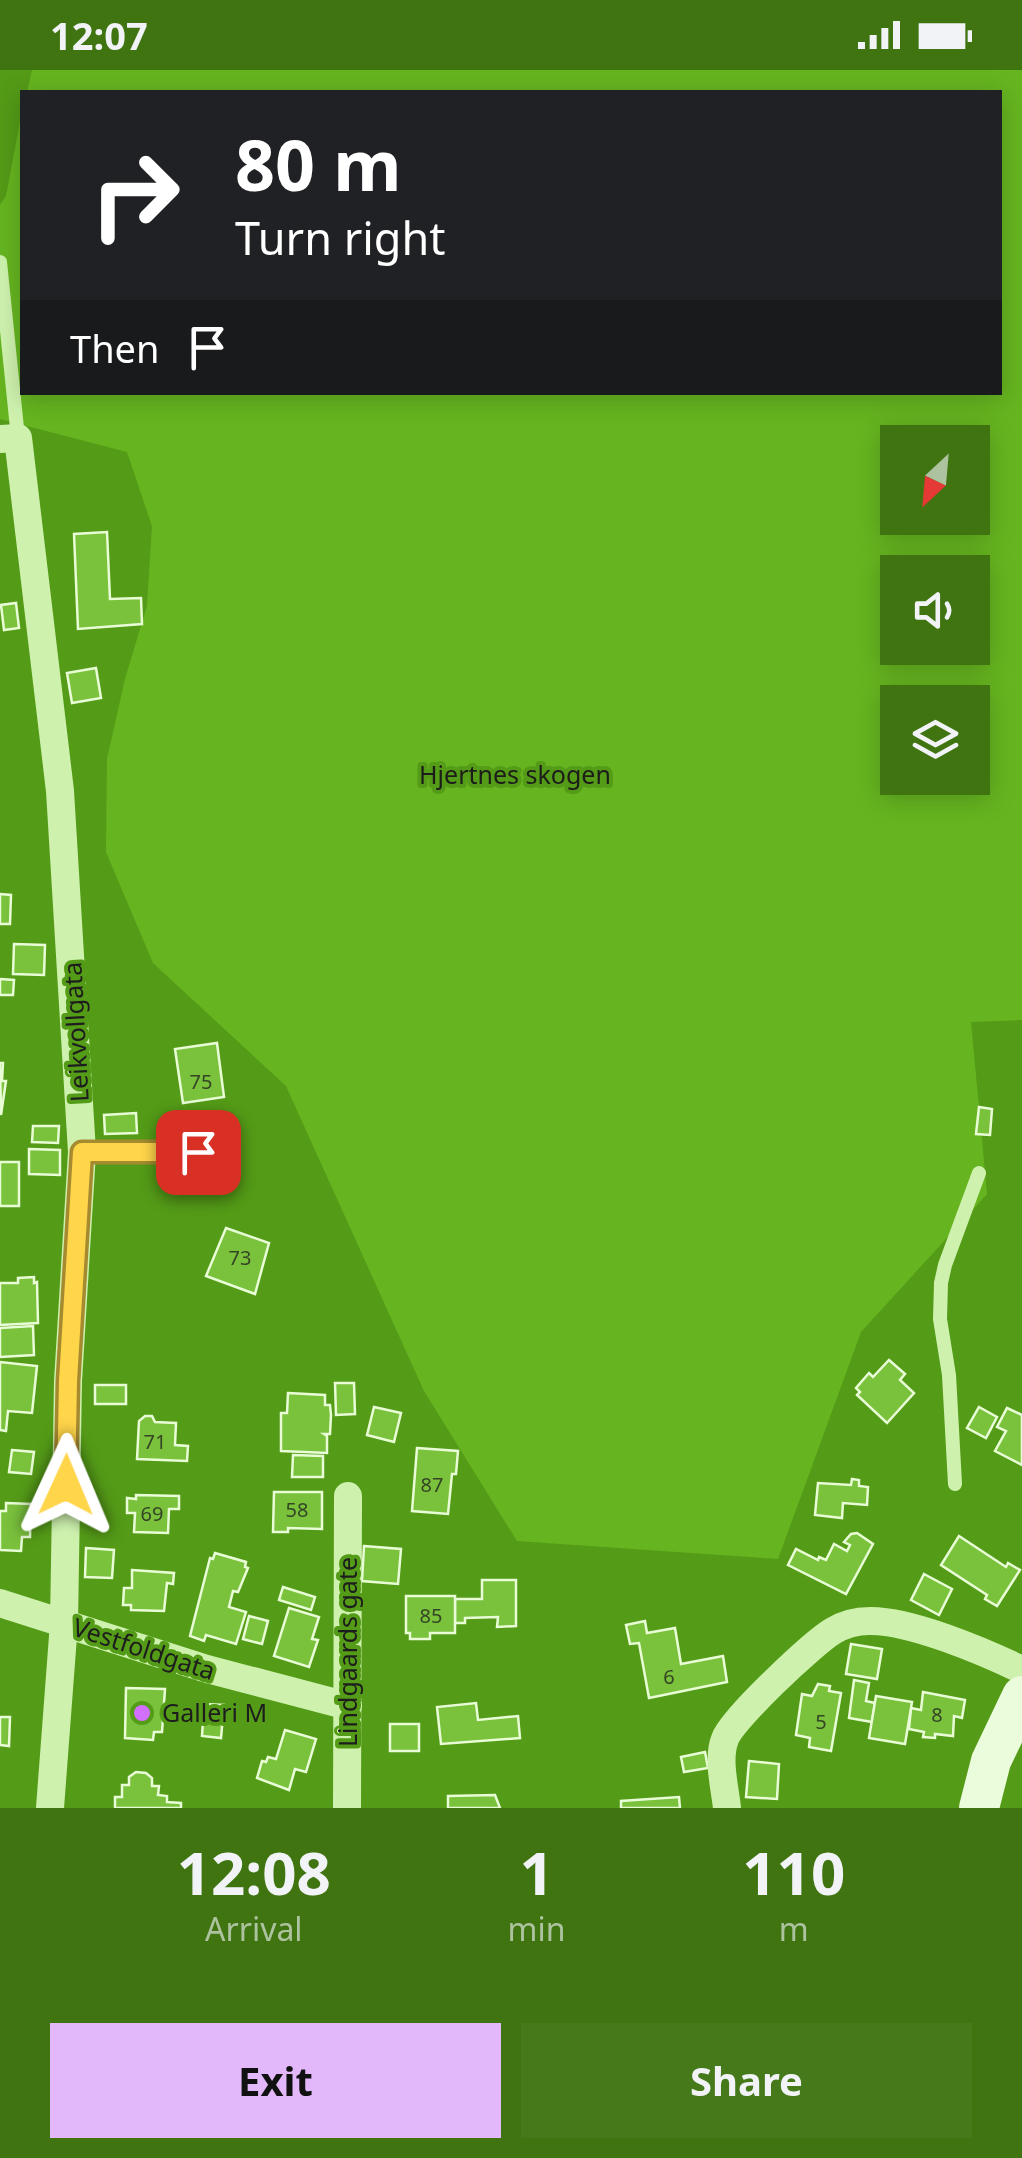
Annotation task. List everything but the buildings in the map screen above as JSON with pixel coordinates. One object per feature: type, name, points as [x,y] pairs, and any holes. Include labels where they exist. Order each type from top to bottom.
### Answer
[{"type":"main road","points":[[979,1808],[992,1761],[1022,1696]]},
{"type":"street","name":"Leikvollgata","points":[[9,439],[60,790],[82,1152],[68,1381],[64,1623],[50,1808]]},
{"type":"street","name":"Lindgaards gate","points":[[347,1808],[348,1496]]},
{"type":"street","name":"Vestfoldgata","points":[[0,1603],[207,1669],[348,1706]]},
{"type":"street","points":[[727,1808],[722,1754],[725,1738],[744,1714],[813,1647],[847,1624],[869,1621],[896,1625],[959,1644],[1022,1670]]},
{"type":"lane","points":[[0,262],[9,439]]},
{"type":"lane","points":[[82,1152],[198,1152]]},
{"type":"lane","points":[[955,1484],[940,1320],[941,1283],[979,1172]]},
{"type":"green space","name":"Hjertnes skogen","points":[[32,70],[1022,70],[1022,1020],[971,1022],[987,1194],[861,1332],[778,1559],[517,1541],[424,1391],[286,1086],[153,963],[106,852],[107,759],[147,606],[152,526],[127,452],[0,419],[0,205],[6,196],[20,122],[20,395],[1002,395],[1002,90],[27,90]]},
{"type":"place","name":"Galleri M","points":[[142,1713]]},
{"type":"route","points":[[66,1485],[82,1152],[198,1152]]}]
